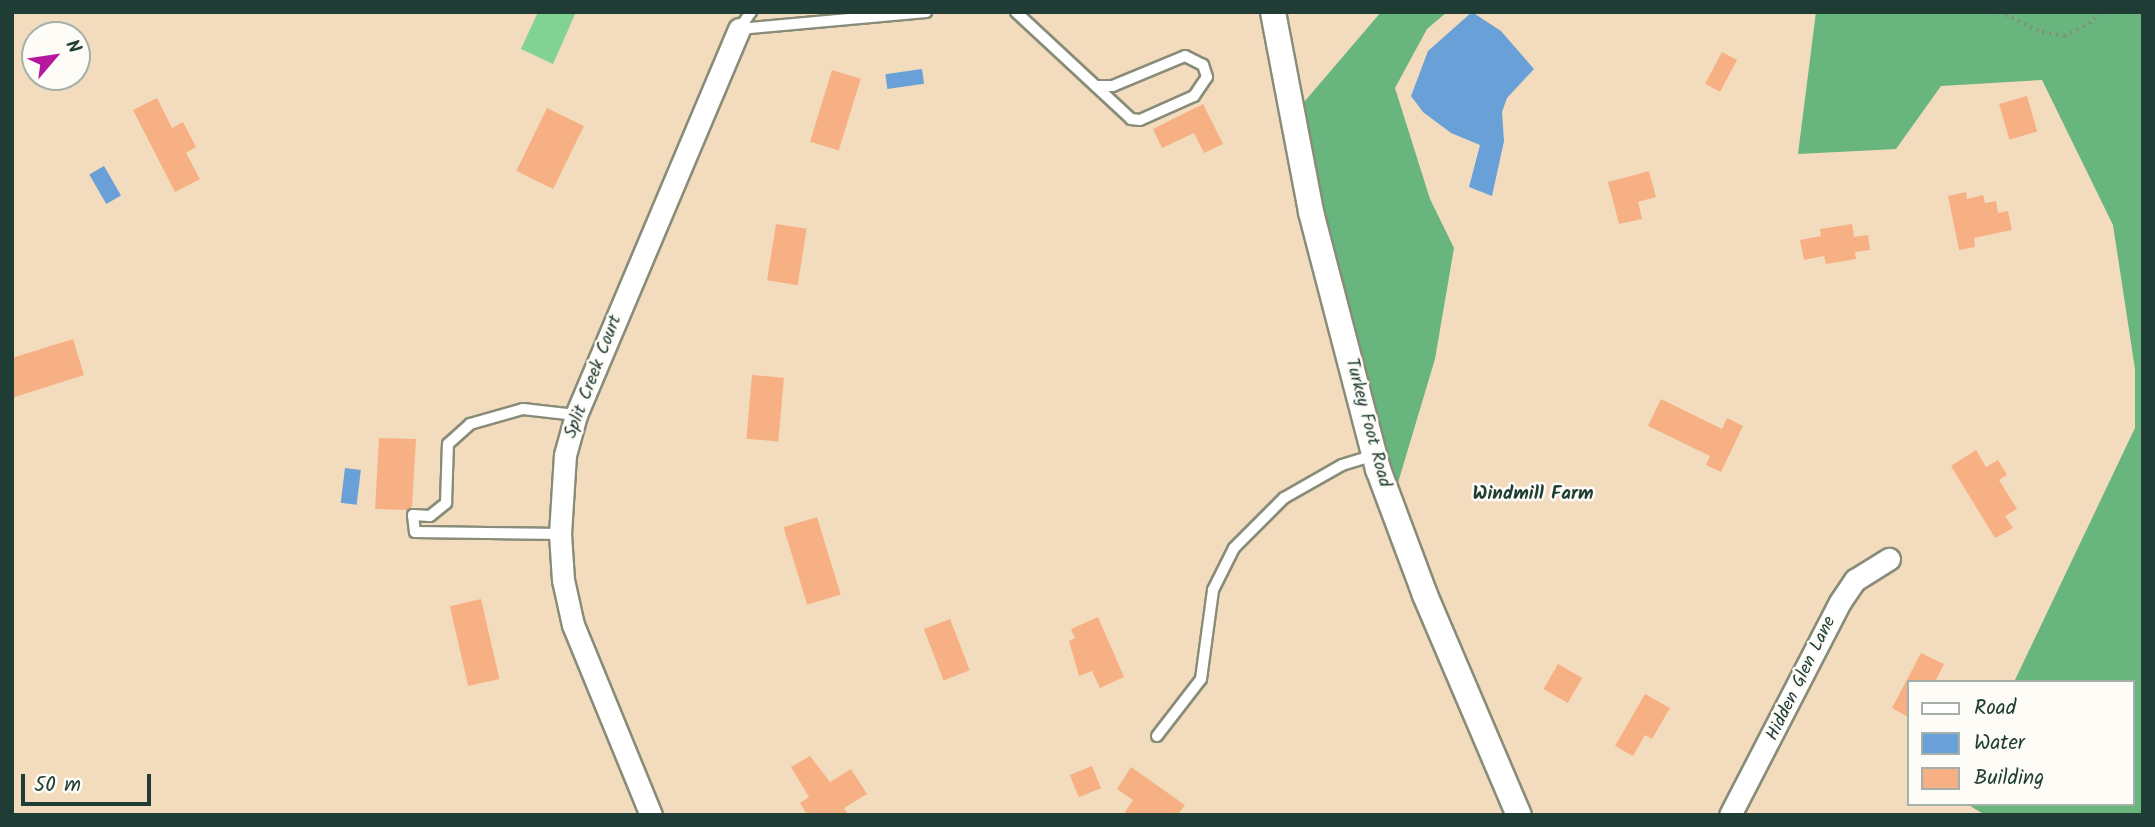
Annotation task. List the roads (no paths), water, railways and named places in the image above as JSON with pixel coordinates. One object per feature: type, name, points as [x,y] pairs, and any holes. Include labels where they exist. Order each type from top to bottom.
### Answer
[{"type":"street","name":"Turkey Foot Road","points":[[1273,12],[1311,212],[1374,455],[1425,595],[1519,815]]},
{"type":"street","name":"Split Creek Court","points":[[651,815],[573,625],[563,580],[560,534],[565,455],[576,415],[745,21]]},
{"type":"street","name":"Hidden Glen Lane","points":[[1731,815],[1840,602],[1855,580],[1889,559]]},
{"type":"lane","points":[[745,21],[926,12]]},
{"type":"lane","points":[[1016,12],[1117,108],[1140,120],[1194,96],[1207,77],[1203,65],[1185,56],[1113,86],[1096,86]]},
{"type":"lane","points":[[560,534],[415,532],[414,515],[430,516],[446,503],[448,444],[470,424],[523,409],[576,415]]},
{"type":"lane","points":[[1157,736],[1201,679],[1213,590],[1234,548],[1284,498],[1342,465],[1374,455]]},
{"type":"water","points":[[1472,12],[1501,31],[1534,69],[1507,98],[1502,112],[1504,141],[1492,196],[1469,187],[1480,145],[1451,133],[1423,112],[1411,96],[1428,51]]},
{"type":"water","points":[[922,69],[924,84],[887,89],[885,74]]},
{"type":"water","points":[[104,166],[121,195],[106,204],[89,174]]},
{"type":"water","points":[[345,468],[361,470],[357,505],[341,503]]},
{"type":"district","name":"Windmill Farm","points":[[1533,495]]}]
